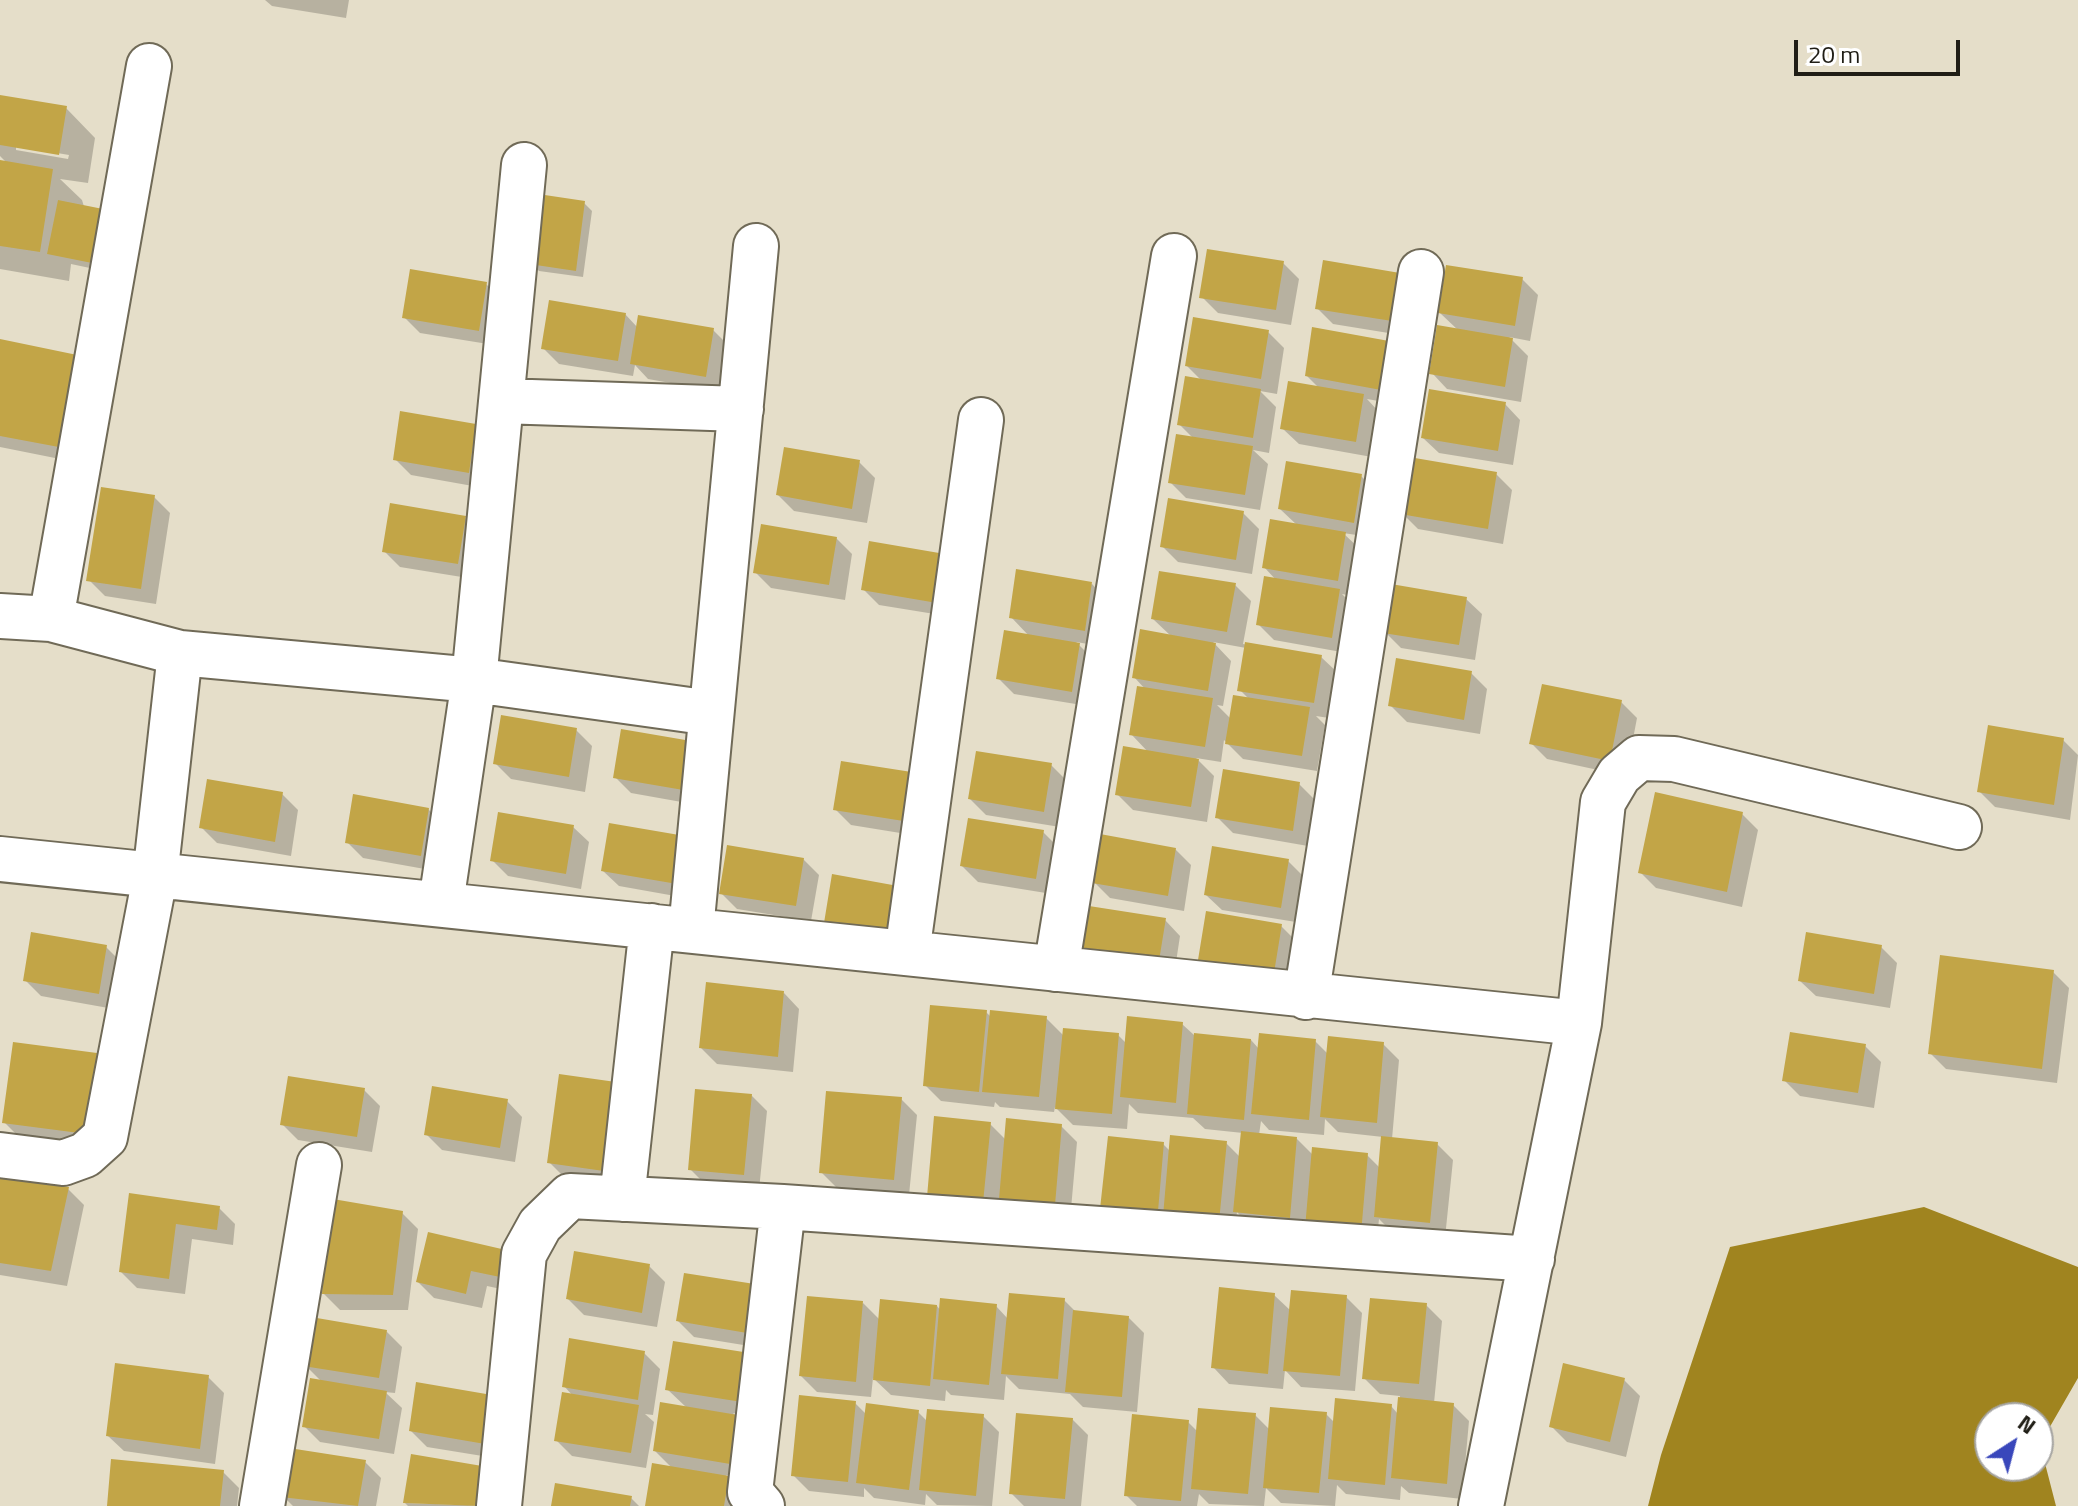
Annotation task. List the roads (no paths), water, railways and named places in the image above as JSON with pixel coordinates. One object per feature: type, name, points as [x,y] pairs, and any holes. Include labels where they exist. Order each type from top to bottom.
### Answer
[{"type":"street","points":[[51,619],[149,66]]},
{"type":"street","points":[[441,903],[474,680],[524,165]]},
{"type":"street","points":[[622,1199],[711,713],[756,246]]},
{"type":"street","points":[[1056,969],[1174,256]]},
{"type":"street","points":[[1306,997],[1421,272]]},
{"type":"street","points":[[501,401],[741,409]]},
{"type":"street","points":[[907,953],[981,420]]},
{"type":"street","points":[[0,616],[51,619],[180,653],[474,680],[711,713]]},
{"type":"street","points":[[0,1155],[63,1163],[85,1155],[105,1137],[155,877],[180,653]]},
{"type":"street","points":[[1481,1506],[1579,1023],[1603,802],[1619,775],[1639,758],[1674,759],[1959,827]]},
{"type":"street","points":[[0,859],[1579,1023]]},
{"type":"street","points":[[262,1506],[319,1165]]},
{"type":"street","points":[[499,1506],[524,1254],[540,1225],[570,1196],[783,1207],[1532,1259]]},
{"type":"street","points":[[762,1506],[750,1492],[783,1207]]}]
